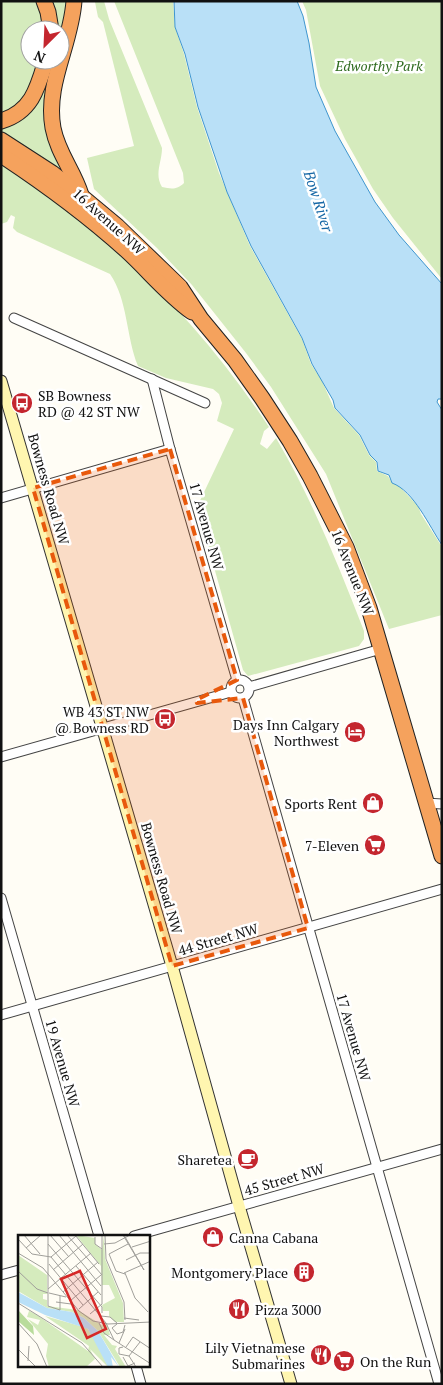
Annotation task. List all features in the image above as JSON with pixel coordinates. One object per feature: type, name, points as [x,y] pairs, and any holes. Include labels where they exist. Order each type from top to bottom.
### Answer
[{"type":"highway","points":[[44,1],[49,20]]},
{"type":"highway","points":[[74,1],[72,19],[52,91],[52,115],[59,150],[77,181],[82,196]]},
{"type":"highway","points":[[1,121],[16,115],[32,100],[43,70]]},
{"type":"highway","name":"16 Avenue NW","points":[[1,140],[82,196],[117,226],[180,287],[201,319],[235,360],[262,398],[310,476],[346,547],[369,608],[442,856]]},
{"type":"highway","name":"16 Avenue NW","points":[[1,156],[53,190],[83,213],[138,261],[174,299],[201,319]]},
{"type":"street","points":[[14,318],[205,403]]},
{"type":"street","name":"17 Avenue NW","points":[[152,379],[170,449],[237,680]]},
{"type":"street","name":"Bowness Road NW","points":[[1,381],[172,966],[291,1384]]},
{"type":"street","points":[[1,498],[170,449]]},
{"type":"street","points":[[249,686],[381,649]]},
{"type":"street","points":[[237,680],[243,680],[249,686],[249,692],[243,698],[234,696],[231,692],[233,683],[237,680]]},
{"type":"street","points":[[1,757],[231,692]]},
{"type":"street","name":"17 Avenue NW","points":[[243,698],[439,1384]]},
{"type":"street","points":[[426,803],[442,804]]},
{"type":"street","name":"44 Street NW","points":[[1,1015],[442,889]]},
{"type":"street","name":"19 Avenue NW","points":[[1,898],[99,1235]]},
{"type":"street","name":"45 Street NW","points":[[138,1235],[442,1149]]},
{"type":"street","points":[[1,1275],[18,1270]]},
{"type":"street","points":[[137,1368],[141,1384]]},
{"type":"highlighted area","points":[[170,449],[237,680],[196,700],[197,703],[243,698],[308,928],[172,966],[33,488]]},
{"type":"green space","points":[[1,1],[37,1],[44,20],[20,20],[20,70],[36,70],[34,78],[28,93],[18,105],[1,114]]},
{"type":"green space","points":[[51,1],[68,1],[64,20],[57,20]]},
{"type":"green space","points":[[104,1],[109,19],[162,148],[158,173],[160,182],[162,187],[176,188],[184,183],[183,173],[114,1],[173,1],[175,27],[184,54],[197,107],[219,173],[250,246],[302,339],[311,364],[322,381],[334,408],[359,435],[369,455],[376,462],[377,471],[388,476],[392,483],[398,485],[418,506],[442,547],[442,615],[389,629],[326,474],[271,387],[192,285],[157,248],[94,189],[87,158],[134,146],[103,22],[98,17],[95,2]]},
{"type":"green space","name":"Edworthy Park","points":[[302,1],[442,1],[442,279],[393,218],[373,189],[345,139],[320,86],[306,10]]},
{"type":"green space","points":[[51,70],[51,146],[61,169],[59,171],[1,133],[1,128],[12,124],[29,112],[40,98]]},
{"type":"green space","points":[[1,163],[42,191],[95,232],[151,282],[202,337],[248,396],[269,427],[264,431],[260,444],[267,449],[276,438],[324,532],[364,631],[364,639],[359,646],[248,676],[243,670],[197,507],[234,429],[217,421],[222,403],[219,394],[213,389],[166,378],[138,366],[131,343],[124,307],[116,284],[110,274],[17,232],[13,228],[15,217],[11,215],[7,222],[1,224]]},
{"type":"water","name":"Bow River","points":[[174,1],[297,1],[303,16],[309,43],[316,87],[335,131],[375,202],[399,235],[442,284],[442,399],[438,399],[437,402],[442,410],[442,545],[414,501],[400,487],[392,483],[389,475],[378,471],[377,462],[370,455],[360,435],[335,408],[333,400],[312,364],[302,338],[251,246],[227,192],[198,107],[185,54],[175,27]]},
{"type":"place","name":"SB Bowness RD @ 42 ST NW","points":[[22,403]]},
{"type":"place","name":"WB 43 ST NW @ Bowness RD","points":[[165,719]]},
{"type":"place","name":"Days Inn Calgary Northwest","points":[[355,732]]},
{"type":"place","name":"Sports Rent","points":[[373,803]]},
{"type":"place","name":"7-Eleven","points":[[375,845]]},
{"type":"place","name":"Sharetea","points":[[248,1159]]},
{"type":"place","name":"Canna Cabana","points":[[213,1237]]},
{"type":"place","name":"Montgomery Place","points":[[304,1272]]},
{"type":"place","name":"Pizza 3000","points":[[239,1309]]},
{"type":"place","name":"Lily Vietnamese Submarines","points":[[321,1355]]},
{"type":"place","name":"On the Run","points":[[344,1361]]}]
